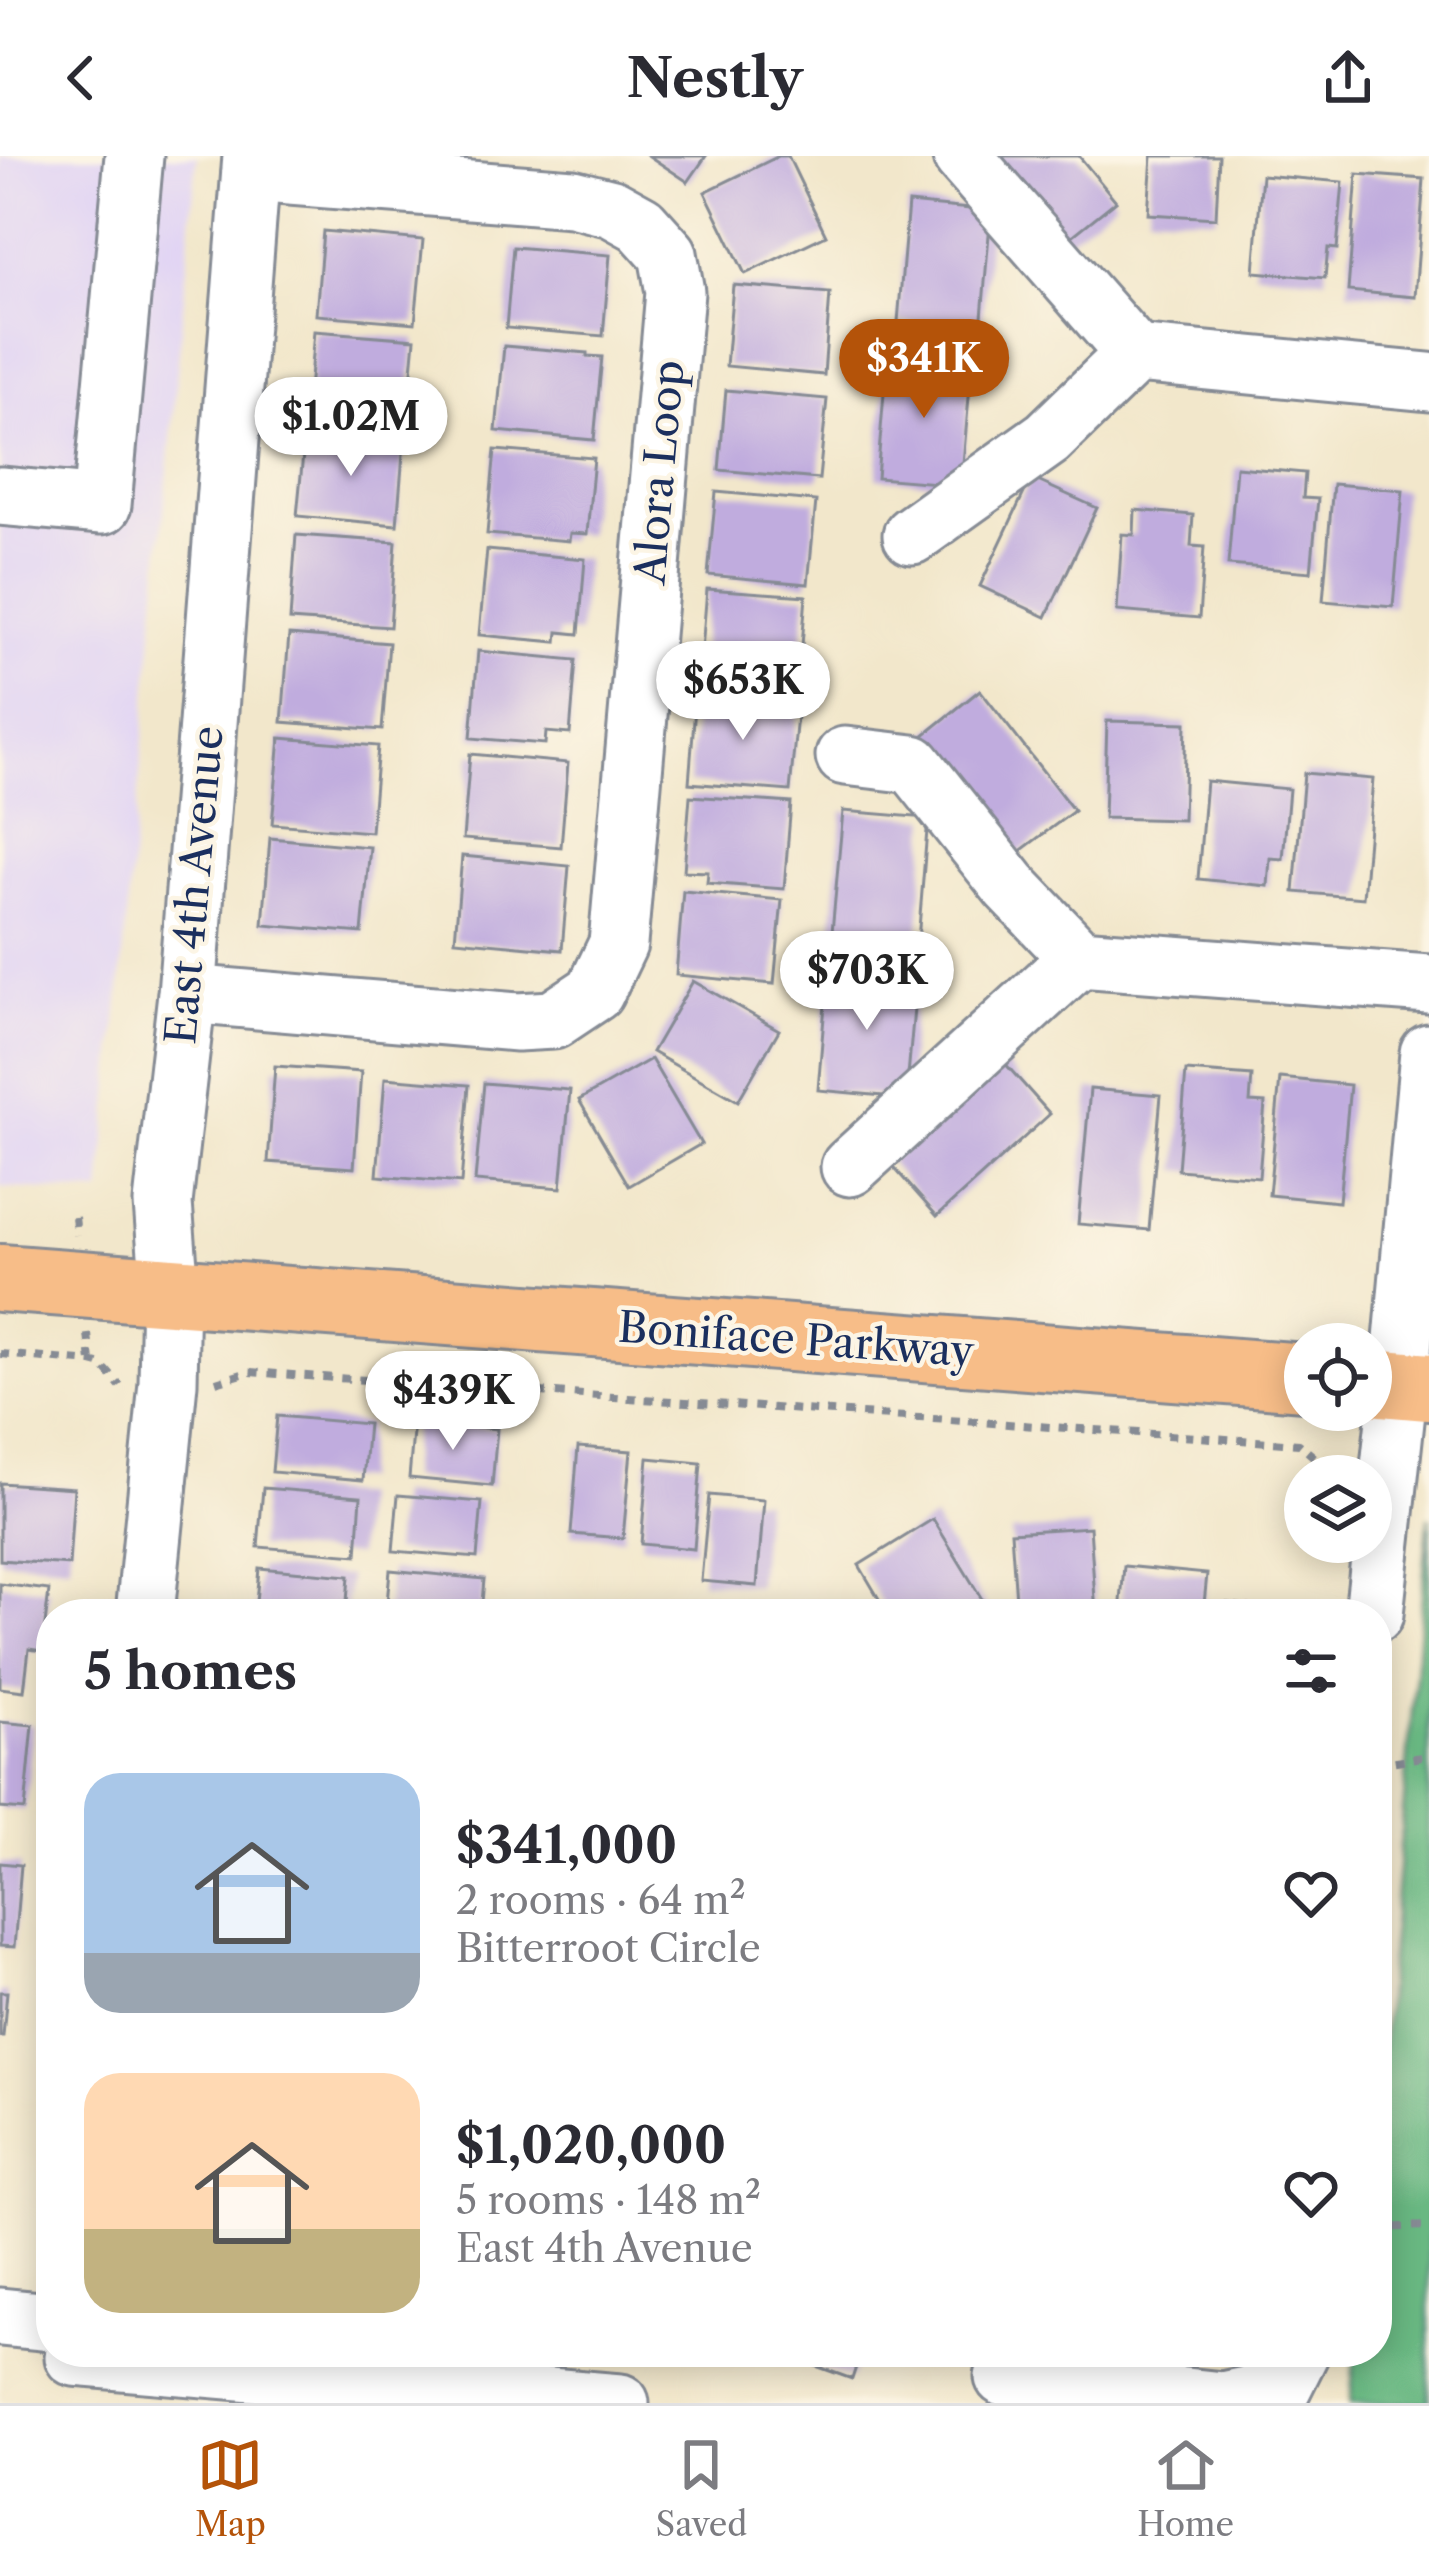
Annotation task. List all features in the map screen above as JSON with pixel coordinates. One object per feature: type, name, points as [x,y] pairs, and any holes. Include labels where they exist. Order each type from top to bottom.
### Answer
[{"type":"main road","name":"Boniface Parkway","points":[[0,1278],[1284,1375]]},
{"type":"street","points":[[0,496],[101,505],[134,156]]},
{"type":"street","points":[[962,156],[1135,355],[1429,382]]},
{"type":"street","name":"Alora Loop","points":[[187,994],[517,1022],[553,1020],[595,992],[618,944],[675,292],[668,254],[641,224],[613,208],[572,198],[251,165]]},
{"type":"street","name":"East 4th Avenue","points":[[146,1599],[168,1383],[170,1291],[163,1203],[187,994],[251,165]]},
{"type":"street","points":[[912,535],[1048,439],[1135,355]]},
{"type":"street","points":[[845,756],[913,764],[1010,886],[1079,958],[1429,984]]},
{"type":"street","points":[[850,1167],[1079,958]]},
{"type":"street","points":[[1376,1599],[1429,1053]]},
{"type":"street","points":[[0,2317],[36,2339]]},
{"type":"street","points":[[178,2367],[620,2403]]},
{"type":"street","points":[[1004,2377],[1222,2401],[1291,2370]]},
{"type":"path","points":[[0,1354],[102,1365],[124,1397]]},
{"type":"path","points":[[216,1382],[250,1372],[1299,1444],[1312,1455]]},
{"type":"path","points":[[1392,1762],[1429,1756]]},
{"type":"path","points":[[1392,2230],[1429,2227]]},
{"type":"shaded area","points":[[0,156],[197,156],[101,1193],[0,1187]]},
{"type":"green space","points":[[1429,1517],[1429,2403],[1350,2403],[1354,2367],[1392,2367],[1392,1935]]},
{"type":"building","points":[[649,156],[706,156],[688,182]]},
{"type":"building","points":[[788,156],[826,235],[745,274],[705,192]]},
{"type":"building","points":[[987,156],[1079,156],[1116,201],[1060,246]]},
{"type":"building","points":[[1152,156],[1219,156],[1216,218],[1148,214]]},
{"type":"building","points":[[1357,174],[1424,179],[1415,297],[1348,291]]},
{"type":"building","points":[[1262,175],[1343,182],[1337,249],[1328,248],[1325,278],[1254,272]]},
{"type":"building","points":[[908,203],[991,211],[981,329],[898,322]]},
{"type":"building","points":[[323,231],[423,240],[415,323],[316,315]]},
{"type":"building","points":[[513,247],[610,255],[603,336],[506,328]]},
{"type":"building","points":[[733,285],[830,293],[824,375],[726,366]]},
{"type":"building","points":[[314,331],[415,339],[407,424],[307,415]]},
{"type":"building","points":[[504,346],[602,357],[594,440],[496,431]]},
{"type":"building","points":[[887,357],[972,364],[961,485],[877,478]]},
{"type":"building","points":[[726,390],[827,399],[819,479],[719,470]]},
{"type":"building","points":[[305,434],[404,442],[397,525],[297,516]]},
{"type":"building","points":[[495,450],[594,458],[587,534],[570,533],[569,541],[487,534]]},
{"type":"building","points":[[1236,467],[1305,473],[1303,498],[1318,499],[1311,572],[1228,565]]},
{"type":"building","points":[[1031,478],[1097,508],[1046,617],[980,586]]},
{"type":"building","points":[[1333,484],[1403,490],[1393,607],[1323,601]]},
{"type":"building","points":[[716,492],[816,501],[808,584],[708,575]]},
{"type":"building","points":[[1135,510],[1193,515],[1191,546],[1204,547],[1199,618],[1117,611],[1122,534],[1134,535]]},
{"type":"building","points":[[296,535],[396,542],[390,627],[290,620]]},
{"type":"building","points":[[487,550],[585,559],[579,634],[558,632],[557,642],[479,635]]},
{"type":"building","points":[[707,589],[806,596],[799,682],[700,674]]},
{"type":"building","points":[[289,635],[389,643],[382,730],[282,722]]},
{"type":"building","points":[[478,651],[576,660],[570,734],[546,732],[545,744],[471,738]]},
{"type":"building","points":[[980,690],[1074,811],[1015,855],[923,736]]},
{"type":"building","points":[[696,695],[798,704],[790,791],[689,783]]},
{"type":"building","points":[[1107,721],[1186,723],[1183,820],[1104,818]]},
{"type":"building","points":[[280,738],[378,746],[371,832],[272,824]]},
{"type":"building","points":[[470,754],[568,763],[561,847],[463,839]]},
{"type":"building","points":[[1304,773],[1373,779],[1363,898],[1294,892]]},
{"type":"building","points":[[1206,781],[1289,789],[1283,859],[1270,858],[1268,886],[1198,879]]},
{"type":"building","points":[[690,796],[791,803],[784,889],[707,883],[708,872],[684,871]]},
{"type":"building","points":[[843,811],[928,818],[918,940],[832,932]]},
{"type":"building","points":[[270,838],[370,847],[362,933],[263,925]]},
{"type":"building","points":[[462,856],[569,866],[562,950],[455,940]]},
{"type":"building","points":[[683,891],[782,900],[774,984],[676,975]]},
{"type":"building","points":[[828,968],[917,975],[906,1098],[818,1090]]},
{"type":"building","points":[[693,981],[779,1030],[738,1101],[652,1052]]},
{"type":"building","points":[[651,1059],[701,1144],[629,1186],[579,1100]]},
{"type":"building","points":[[1002,1060],[1050,1114],[937,1216],[889,1162]]},
{"type":"building","points":[[275,1066],[361,1072],[354,1168],[268,1162]]},
{"type":"building","points":[[1186,1071],[1252,1076],[1250,1102],[1265,1103],[1259,1177],[1178,1170]]},
{"type":"building","points":[[385,1078],[469,1085],[461,1183],[377,1176]]},
{"type":"building","points":[[1280,1078],[1350,1085],[1339,1202],[1269,1195]]},
{"type":"building","points":[[484,1083],[570,1090],[561,1188],[475,1181]]},
{"type":"building","points":[[1090,1089],[1161,1095],[1149,1230],[1078,1224]]},
{"type":"building","points":[[277,1416],[368,1424],[363,1480],[272,1472]]},
{"type":"building","points":[[414,1421],[497,1429],[492,1486],[409,1478]]},
{"type":"building","points":[[578,1447],[631,1451],[623,1538],[571,1534]]},
{"type":"building","points":[[648,1458],[701,1463],[694,1549],[641,1544]]},
{"type":"building","points":[[0,1483],[74,1488],[69,1565],[0,1560]]},
{"type":"building","points":[[263,1488],[361,1496],[357,1555],[258,1547]]},
{"type":"building","points":[[398,1495],[482,1502],[477,1558],[393,1551]]},
{"type":"building","points":[[709,1495],[764,1500],[757,1586],[701,1581]]},
{"type":"building","points":[[933,1519],[982,1599],[879,1599],[859,1565]]},
{"type":"building","points":[[1090,1527],[1095,1599],[1016,1599],[1011,1532]]},
{"type":"building","points":[[1124,1566],[1207,1574],[1204,1599],[1121,1599]]},
{"type":"building","points":[[259,1568],[349,1576],[347,1599],[256,1599]]},
{"type":"building","points":[[390,1570],[484,1579],[482,1599],[387,1599]]},
{"type":"building","points":[[0,1584],[49,1590],[48,1599],[36,1599],[36,1650],[29,1649],[24,1691],[0,1688]]},
{"type":"building","points":[[0,1722],[33,1725],[25,1810],[0,1808]]},
{"type":"building","points":[[0,1863],[21,1865],[14,1947],[0,1946]]},
{"type":"building","points":[[0,1992],[7,1992],[3,2036],[0,2036]]},
{"type":"building","points":[[819,2367],[856,2367],[852,2379]]}]
